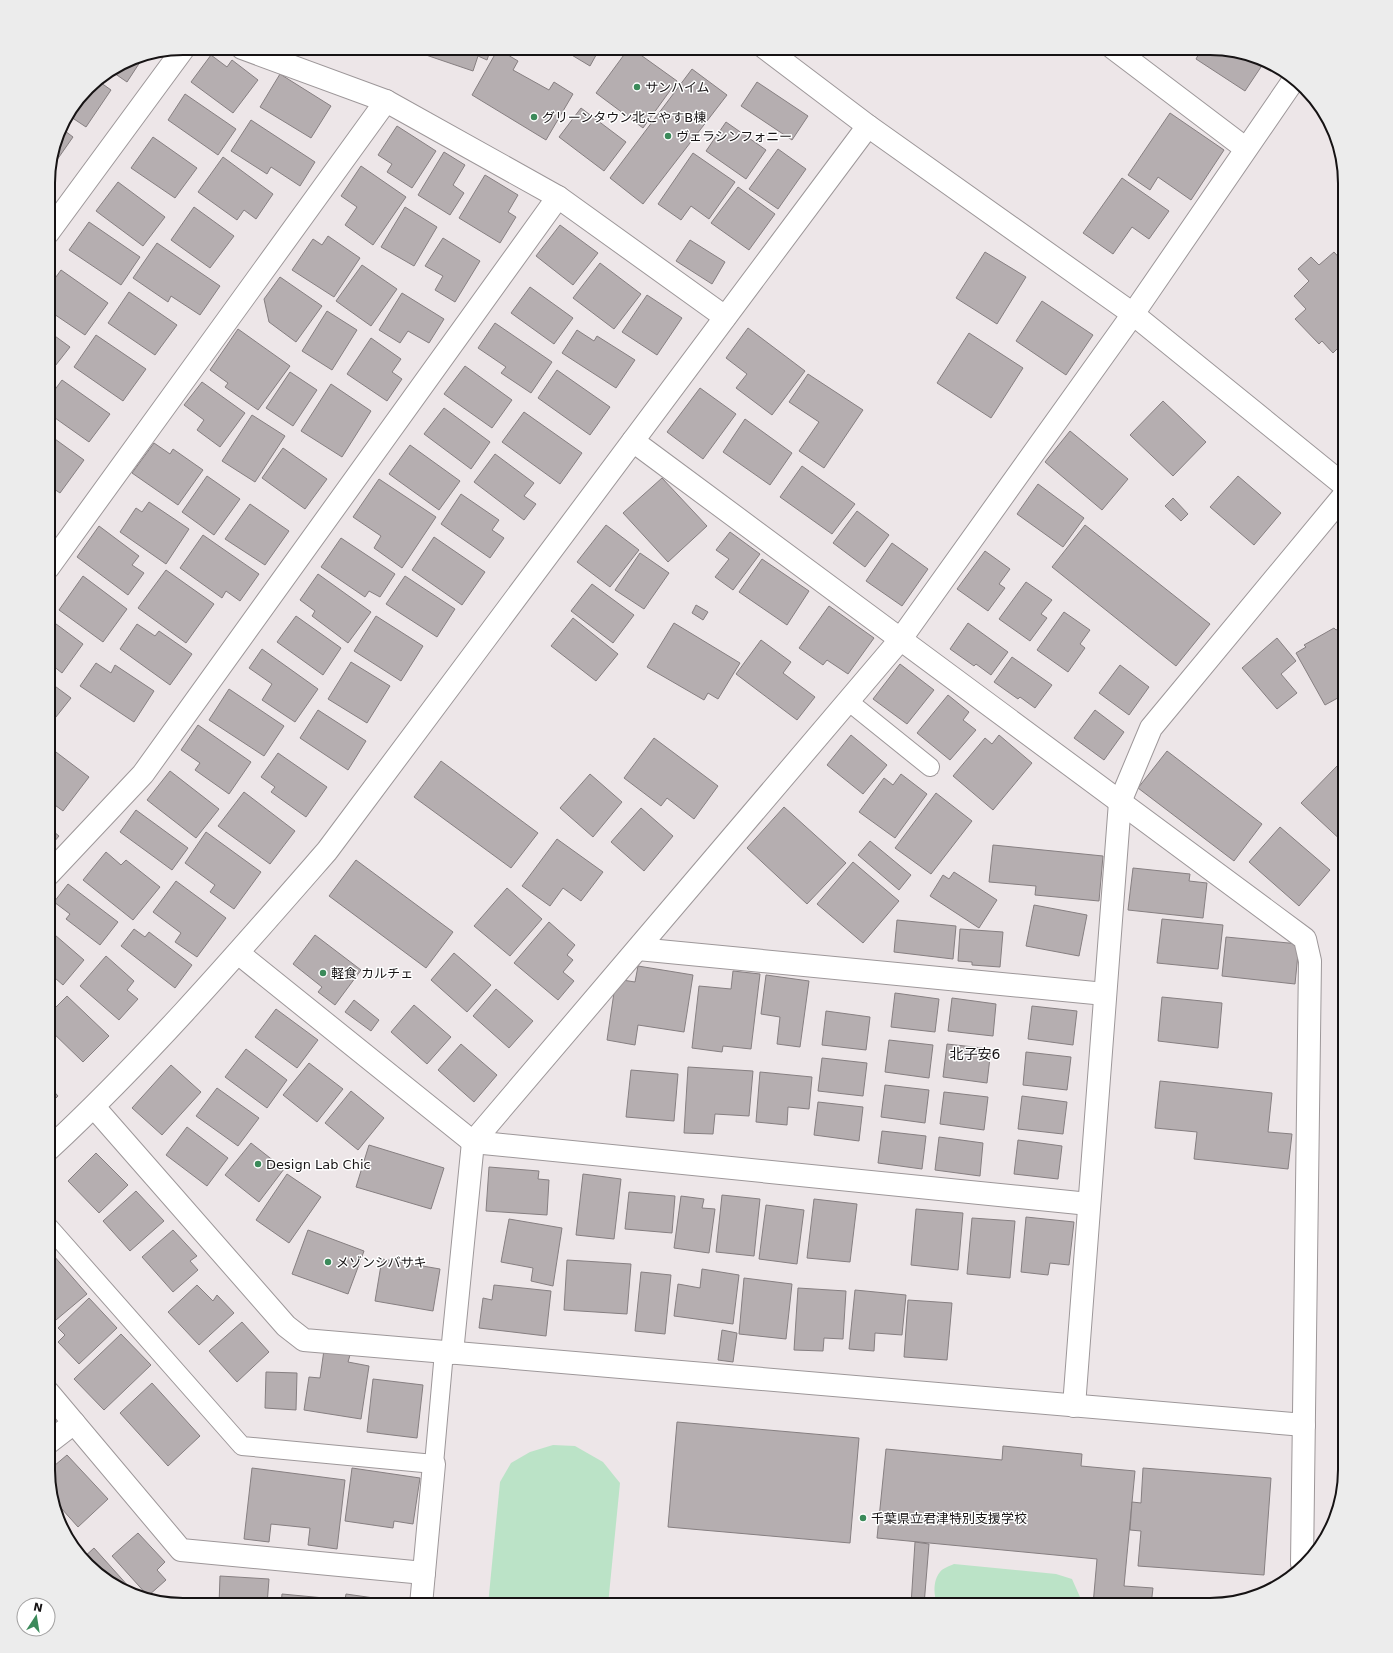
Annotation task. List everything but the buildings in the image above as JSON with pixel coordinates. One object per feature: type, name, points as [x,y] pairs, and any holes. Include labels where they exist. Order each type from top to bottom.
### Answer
[{"type":"street","points":[[55,223],[179,55]]},
{"type":"street","points":[[261,55],[386,101],[558,197],[726,317]]},
{"type":"street","points":[[774,55],[868,126],[1133,314],[1338,480]]},
{"type":"street","points":[[1122,55],[1246,148]]},
{"type":"street","points":[[448,1352],[473,1142],[900,640],[1133,314],[1290,84]]},
{"type":"street","points":[[55,558],[386,101]]},
{"type":"street","points":[[55,1143],[94,1107],[238,953],[327,851],[868,126]]},
{"type":"street","points":[[55,868],[143,774],[558,197]]},
{"type":"street","points":[[633,441],[1305,939],[1310,961],[1302,1558]]},
{"type":"street","points":[[1074,1406],[1120,802],[1151,728],[1338,502]]},
{"type":"street","points":[[638,949],[1105,994]]},
{"type":"street","points":[[238,953],[473,1142],[1089,1204]]},
{"type":"street","points":[[94,1107],[286,1326],[304,1340],[1304,1426]]},
{"type":"street","points":[[55,1400],[181,1550],[424,1573]]},
{"type":"street","points":[[55,1438],[74,1423]]},
{"type":"street","points":[[422,1598],[434,1464]]},
{"type":"lane","points":[[848,702],[930,767]]},
{"type":"lane","points":[[55,1234],[242,1446],[434,1464],[448,1352]]},
{"type":"green space","points":[[553,1445],[575,1446],[603,1462],[620,1483],[609,1598],[489,1598],[500,1482],[511,1463],[530,1452]]},
{"type":"green space","points":[[954,1564],[1056,1574],[1072,1579],[1080,1598],[936,1598],[936,1579],[945,1568]]},
{"type":"place","name":"サンハイム","points":[[637,87]]},
{"type":"place","name":"グリーンタウン北こやすB棟","points":[[534,117]]},
{"type":"place","name":"ヴェラシンフォニー","points":[[668,136]]},
{"type":"place","name":"軽食 カルチェ","points":[[323,973]]},
{"type":"place","name":"Design Lab Chic","points":[[258,1164]]},
{"type":"place","name":"メゾンシバサキ","points":[[328,1262]]},
{"type":"place","name":"千葉県立君津特別支援学校","points":[[863,1518]]},
{"type":"district","name":"北子安6","points":[[975,1054]]}]
